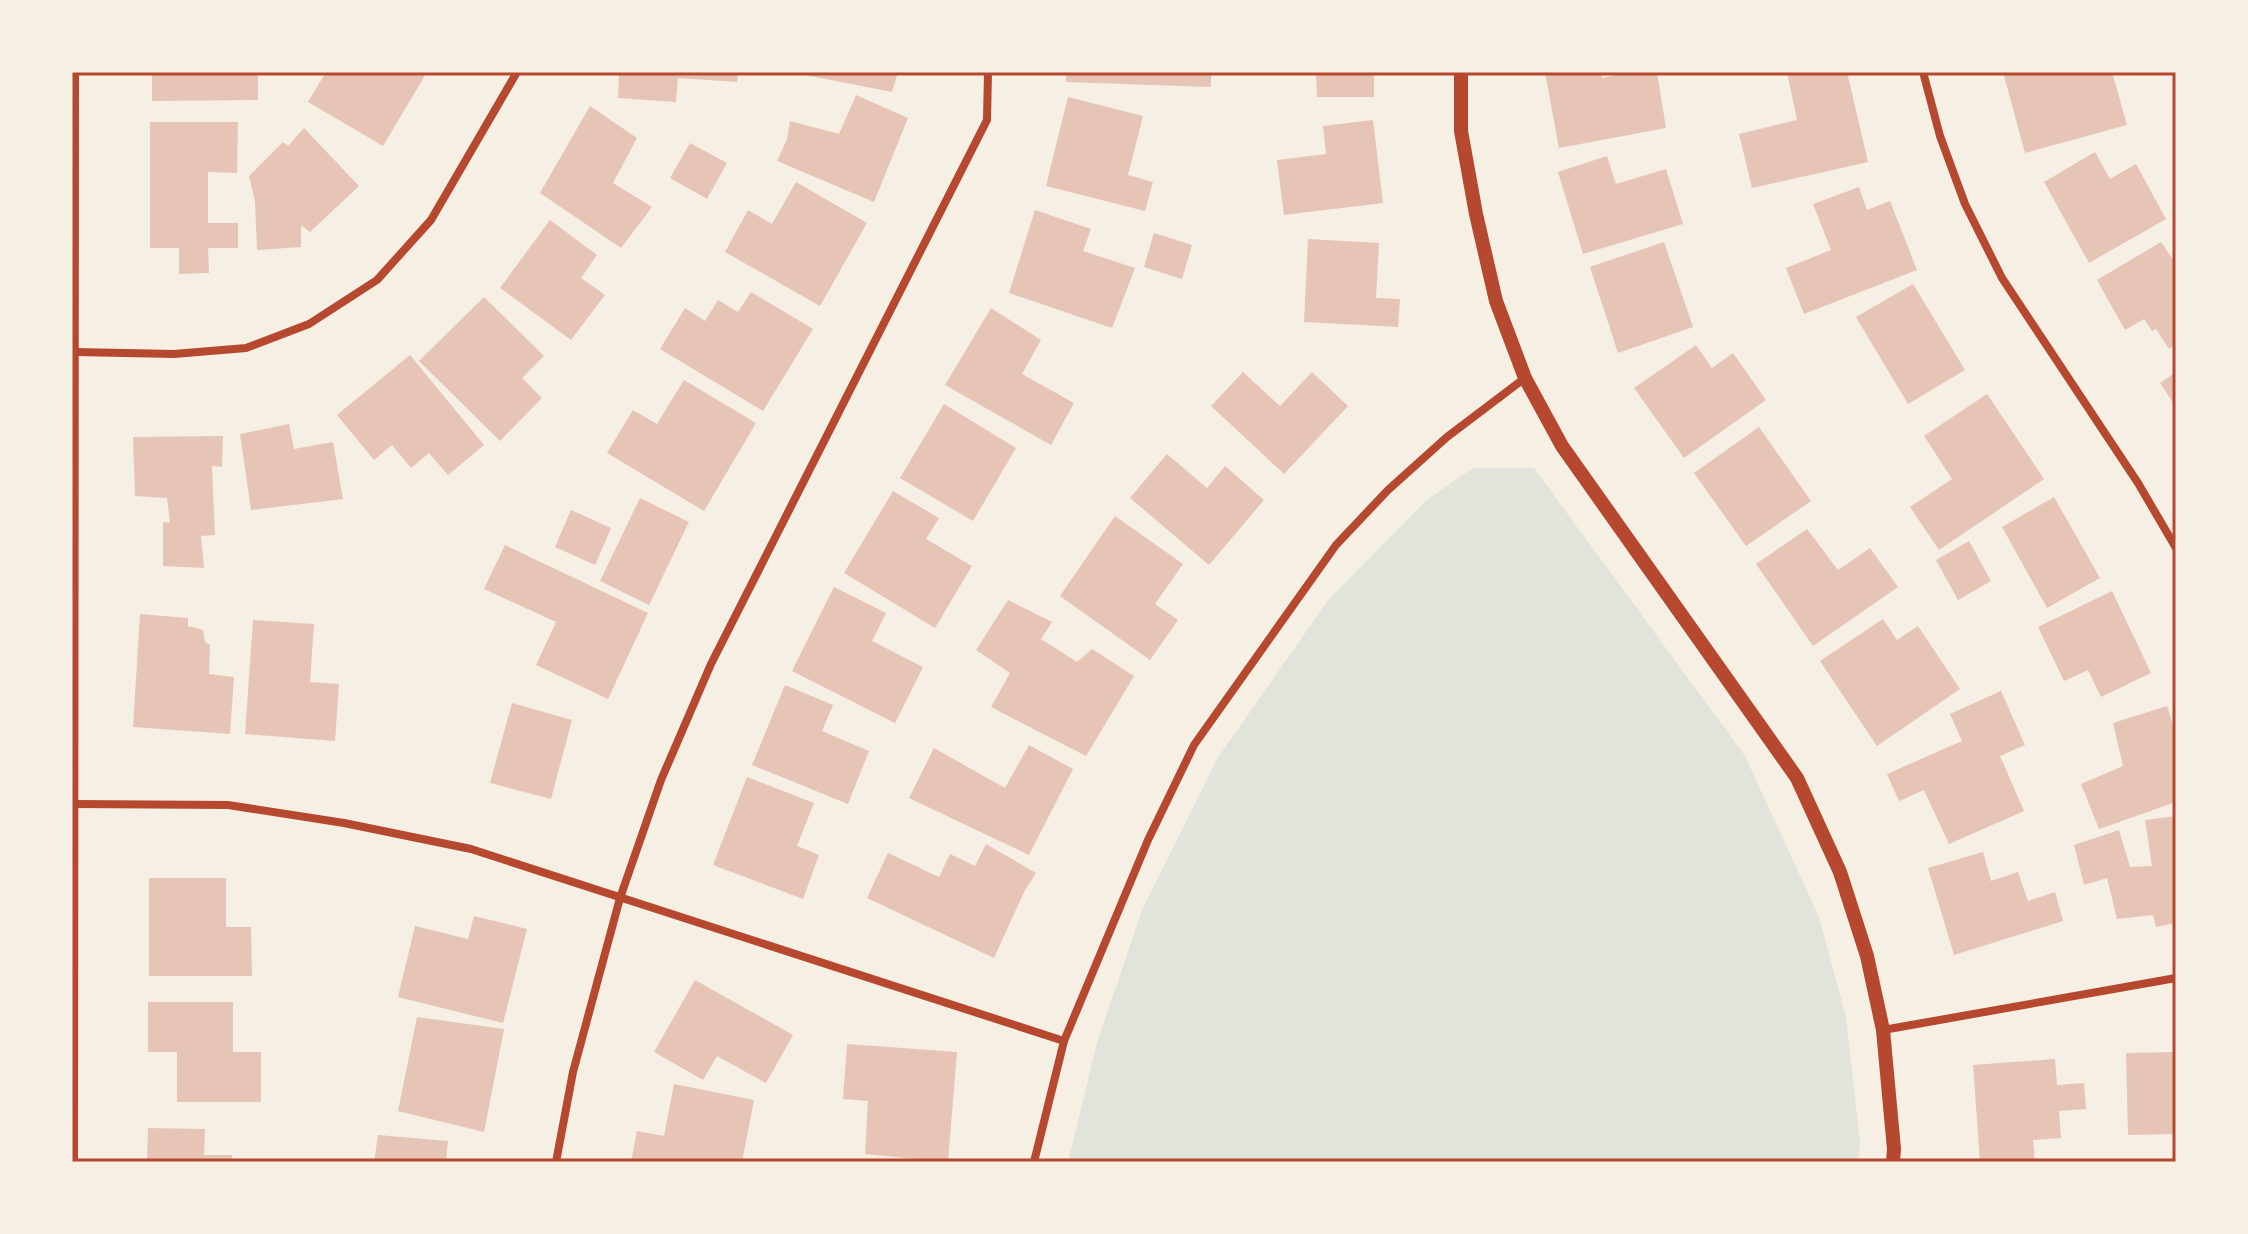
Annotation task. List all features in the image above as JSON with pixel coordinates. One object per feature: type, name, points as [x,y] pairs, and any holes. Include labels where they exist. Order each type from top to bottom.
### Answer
[{"type":"street","points":[[74,1162],[75,72]]},
{"type":"street","points":[[75,352],[174,354],[246,348],[309,324],[377,280],[431,220],[517,72]]},
{"type":"street","points":[[556,1162],[573,1072],[620,898],[661,780],[711,664],[987,120],[988,72]]},
{"type":"street","points":[[1461,72],[1461,131],[1476,214],[1496,301],[1525,378],[1562,446],[1797,778],[1840,872],[1867,956],[1883,1030],[1893,1162]]},
{"type":"street","points":[[1923,72],[1940,136],[1965,204],[2002,278],[2138,483],[2176,548]]},
{"type":"street","points":[[1034,1162],[1064,1041],[1148,840],[1194,745],[1336,545],[1388,490],[1447,437],[1525,378]]},
{"type":"street","points":[[74,804],[228,805],[344,823],[471,849],[1064,1041]]},
{"type":"street","points":[[1883,1030],[2176,978]]},
{"type":"shaded area","points":[[1473,468],[1534,468],[1745,756],[1819,917],[1846,1017],[1860,1142],[1858,1162],[1068,1162],[1097,1043],[1142,910],[1217,759],[1329,599],[1428,499]]},
{"type":"building","points":[[152,72],[258,72],[258,100],[152,101]]},
{"type":"building","points":[[326,72],[353,72],[358,75],[359,72],[427,72],[383,146],[308,102]]},
{"type":"building","points":[[619,72],[738,72],[737,82],[678,78],[676,102],[618,98]]},
{"type":"building","points":[[790,72],[898,72],[892,92]]},
{"type":"building","points":[[1066,72],[1211,72],[1211,87],[1066,82]]},
{"type":"building","points":[[1316,72],[1374,72],[1374,97],[1317,97]]},
{"type":"building","points":[[1545,72],[1601,72],[1602,78],[1633,72],[1657,72],[1666,128],[1559,148]]},
{"type":"building","points":[[1787,72],[1847,72],[1868,162],[1752,188],[1739,134],[1797,120]]},
{"type":"building","points":[[2003,72],[2112,72],[2127,125],[2025,153]]},
{"type":"building","points":[[856,95],[908,118],[874,202],[777,161],[787,139],[790,121],[839,134]]},
{"type":"building","points":[[1068,97],[1143,116],[1128,175],[1153,182],[1145,211],[1046,186]]},
{"type":"building","points":[[590,106],[637,138],[613,183],[652,207],[621,248],[540,193]]},
{"type":"building","points":[[1373,120],[1383,203],[1284,215],[1277,160],[1326,154],[1323,126]]},
{"type":"building","points":[[150,122],[238,122],[237,173],[208,172],[208,223],[238,223],[238,248],[208,248],[209,273],[179,274],[179,248],[150,248]]},
{"type":"building","points":[[304,128],[359,186],[310,232],[301,225],[301,247],[257,250],[255,202],[249,176],[283,142],[288,146]]},
{"type":"building","points":[[690,143],[727,163],[707,199],[670,178]]},
{"type":"building","points":[[2095,152],[2110,179],[2136,164],[2166,219],[2089,263],[2044,182]]},
{"type":"building","points":[[1607,156],[1616,184],[1666,169],[1683,224],[1583,254],[1558,172]]},
{"type":"building","points":[[796,182],[867,223],[820,306],[725,252],[748,210],[772,224]]},
{"type":"building","points":[[1859,187],[1867,210],[1890,201],[1917,270],[1804,314],[1786,268],[1831,250],[1813,204]]},
{"type":"building","points":[[1035,210],[1091,229],[1083,251],[1135,268],[1112,328],[1009,293]]},
{"type":"building","points":[[550,220],[597,255],[581,278],[605,295],[571,340],[500,288]]},
{"type":"building","points":[[1154,233],[1192,245],[1182,279],[1144,267]]},
{"type":"building","points":[[1308,239],[1379,243],[1376,298],[1400,299],[1398,327],[1304,322]]},
{"type":"building","points":[[1664,242],[1693,327],[1618,353],[1590,267]]},
{"type":"building","points":[[2161,242],[2176,260],[2176,344],[2169,349],[2156,329],[2152,331],[2144,319],[2125,330],[2097,280]]},
{"type":"building","points":[[1913,284],[1965,370],[1908,404],[1856,317]]},
{"type":"building","points":[[751,292],[813,329],[763,411],[660,349],[685,308],[705,321],[718,300],[738,312]]},
{"type":"building","points":[[484,297],[544,356],[522,378],[542,398],[500,441],[419,361]]},
{"type":"building","points":[[991,308],[1041,340],[1022,374],[1074,403],[1051,445],[945,385]]},
{"type":"building","points":[[1696,345],[1712,368],[1733,353],[1766,400],[1684,458],[1634,388]]},
{"type":"building","points":[[410,355],[484,445],[448,475],[429,453],[411,468],[392,445],[374,460],[337,415]]},
{"type":"building","points":[[1243,372],[1280,406],[1312,372],[1348,406],[1284,474],[1211,406]]},
{"type":"building","points":[[2176,372],[2176,407],[2160,383]]},
{"type":"building","points":[[684,380],[756,423],[704,511],[607,453],[633,410],[657,424]]},
{"type":"building","points":[[1987,394],[2044,479],[1939,550],[1910,507],[1952,479],[1924,436]]},
{"type":"building","points":[[944,404],[1016,448],[973,521],[900,478]]},
{"type":"building","points":[[289,424],[294,449],[333,442],[343,499],[251,510],[240,434]]},
{"type":"building","points":[[1759,427],[1811,501],[1746,546],[1694,473]]},
{"type":"building","points":[[223,436],[222,467],[212,466],[215,535],[201,536],[204,568],[163,566],[163,522],[170,523],[167,498],[135,496],[133,437]]},
{"type":"building","points":[[1167,454],[1207,488],[1225,466],[1264,500],[1209,565],[1130,498]]},
{"type":"building","points":[[893,491],[939,518],[926,539],[972,566],[935,628],[844,573]]},
{"type":"building","points":[[2054,497],[2100,578],[2047,608],[2002,527]]},
{"type":"building","points":[[640,498],[689,522],[649,605],[600,581]]},
{"type":"building","points":[[571,510],[611,528],[595,565],[555,547]]},
{"type":"building","points":[[1115,516],[1183,564],[1155,604],[1178,620],[1150,660],[1060,596]]},
{"type":"building","points":[[1807,529],[1838,570],[1870,548],[1898,587],[1813,646],[1756,564]]},
{"type":"building","points":[[1969,541],[1991,581],[1958,600],[1936,560]]},
{"type":"building","points":[[505,545],[648,613],[608,699],[536,665],[556,622],[484,589]]},
{"type":"building","points":[[834,587],[886,613],[872,641],[923,667],[895,723],[792,671]]},
{"type":"building","points":[[2112,591],[2151,673],[2101,697],[2088,670],[2064,681],[2038,627]]},
{"type":"building","points":[[1008,600],[1052,622],[1041,639],[1077,662],[1092,649],[1134,676],[1086,756],[991,707],[1010,673],[976,650]]},
{"type":"building","points":[[140,614],[188,618],[188,626],[203,630],[205,642],[210,645],[209,674],[234,677],[230,734],[133,727]]},
{"type":"building","points":[[1883,619],[1897,640],[1918,626],[1960,689],[1877,746],[1820,661]]},
{"type":"building","points":[[253,620],[314,624],[310,682],[339,684],[335,741],[245,734]]},
{"type":"building","points":[[785,685],[833,705],[822,731],[869,751],[848,804],[752,765]]},
{"type":"building","points":[[2001,691],[2025,745],[2000,756],[2024,811],[1949,844],[1924,790],[1899,801],[1887,774],[1962,741],[1950,714]]},
{"type":"building","points":[[512,703],[572,720],[551,799],[490,783]]},
{"type":"building","points":[[2167,706],[2176,734],[2176,802],[2099,829],[2081,784],[2123,766],[2113,723]]},
{"type":"building","points":[[1029,745],[1073,769],[1029,855],[909,798],[934,748],[1005,788]]},
{"type":"building","points":[[747,777],[814,803],[797,846],[819,855],[803,899],[713,865]]},
{"type":"building","points":[[2176,816],[2176,923],[2156,927],[2153,915],[2117,919],[2107,878],[2084,885],[2074,845],[2119,830],[2130,867],[2152,866],[2145,820]]},
{"type":"building","points":[[986,844],[1036,873],[994,958],[867,898],[888,853],[939,877],[950,854],[975,866]]},
{"type":"building","points":[[1983,852],[1991,881],[2018,872],[2028,901],[2055,892],[2063,921],[1954,955],[1928,868]]},
{"type":"building","points":[[149,878],[226,878],[226,927],[251,927],[252,976],[149,976]]},
{"type":"building","points":[[474,916],[527,929],[503,1023],[398,997],[415,926],[468,939]]},
{"type":"building","points":[[695,980],[793,1035],[766,1083],[717,1056],[703,1080],[654,1052]]},
{"type":"building","points":[[148,1002],[233,1002],[233,1052],[261,1052],[261,1102],[177,1102],[177,1052],[148,1052]]},
{"type":"building","points":[[417,1017],[504,1029],[484,1132],[398,1111]]},
{"type":"building","points":[[847,1044],[957,1052],[948,1162],[865,1154],[868,1101],[843,1099]]},
{"type":"building","points":[[2176,1052],[2176,1134],[2128,1135],[2126,1053]]},
{"type":"building","points":[[2055,1059],[2057,1085],[2084,1083],[2086,1109],[2059,1111],[2061,1138],[2033,1140],[2035,1162],[1980,1162],[1973,1065]]},
{"type":"building","points":[[674,1084],[754,1100],[742,1162],[631,1162],[637,1131],[664,1136]]},
{"type":"building","points":[[148,1128],[205,1129],[204,1155],[232,1155],[232,1162],[147,1162]]},
{"type":"building","points":[[378,1135],[448,1141],[446,1162],[374,1162]]}]
